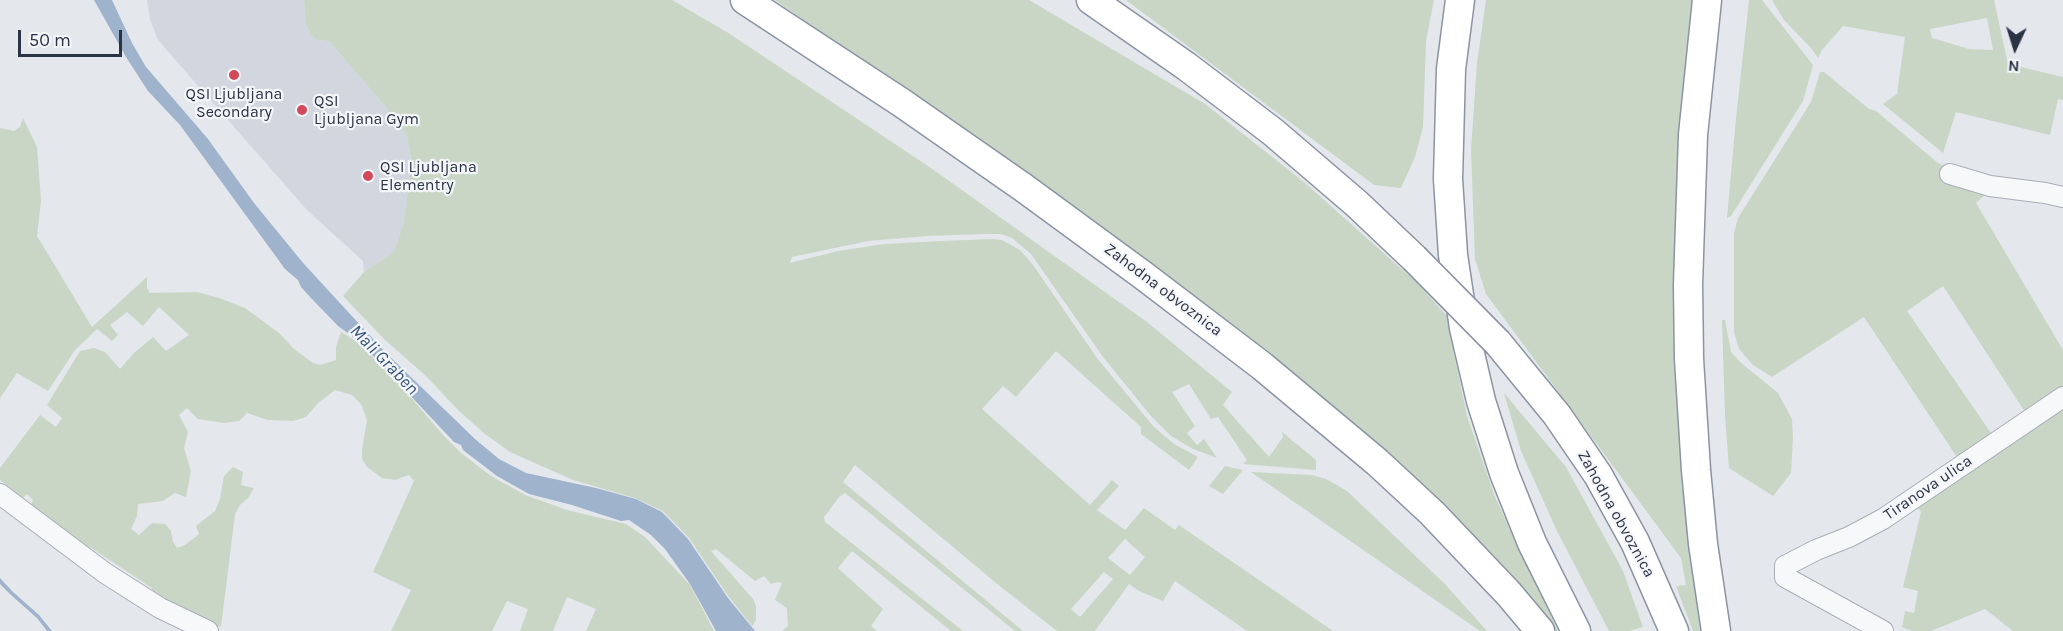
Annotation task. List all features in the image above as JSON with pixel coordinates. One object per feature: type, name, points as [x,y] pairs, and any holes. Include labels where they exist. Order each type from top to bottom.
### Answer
[{"type":"highway","name":"Zahodna obvoznica","points":[[745,0],[884,91],[1024,188],[1262,366],[1377,462],[1432,513],[1509,594],[1540,631]]},
{"type":"highway","name":"Zahodna obvoznica","points":[[1091,0],[1186,66],[1273,132],[1357,204],[1498,343],[1557,415],[1598,475],[1635,542],[1674,631]]},
{"type":"highway","points":[[1460,0],[1451,69],[1448,170],[1453,255],[1464,328],[1481,401],[1504,473],[1536,552],[1576,631]]},
{"type":"highway","points":[[1707,0],[1693,135],[1688,285],[1689,369],[1703,544],[1716,631]]},
{"type":"street","points":[[1950,174],[1990,186],[2036,191],[2063,197]]},
{"type":"street","name":"Tiranova ulica","points":[[1882,631],[1785,577],[1785,566],[1883,519],[2063,397]]},
{"type":"street","points":[[0,495],[105,573],[160,608],[208,631]]},
{"type":"shaded area","points":[[147,0],[304,0],[306,25],[311,35],[317,40],[329,41],[385,106],[407,136],[412,164],[409,194],[404,222],[394,252],[364,272],[363,261],[307,210],[157,38],[150,19]]},
{"type":"green space","points":[[304,0],[672,0],[730,34],[931,168],[1147,322],[1232,392],[1223,405],[1269,457],[1283,437],[1282,432],[1316,460],[1316,470],[1243,464],[1247,460],[1218,417],[1211,419],[1189,384],[1172,392],[1195,426],[1187,433],[1197,445],[1204,439],[1217,458],[1193,449],[1171,436],[1151,416],[1103,357],[1031,254],[1012,238],[1001,234],[984,234],[868,241],[792,257],[790,263],[838,251],[884,244],[991,239],[1002,240],[1020,250],[1033,265],[1097,358],[1153,426],[1174,444],[1198,457],[1189,470],[1141,434],[1141,427],[1056,351],[1016,397],[1003,386],[982,409],[1090,505],[1112,480],[1119,486],[1097,510],[1125,530],[1144,508],[1175,530],[1179,525],[1333,631],[1247,631],[1175,581],[1163,601],[1129,584],[1095,631],[1057,631],[855,465],[843,482],[1023,631],[1015,631],[845,493],[824,517],[825,522],[963,631],[951,631],[852,551],[838,568],[883,609],[871,626],[877,631],[782,631],[788,626],[787,608],[775,600],[782,583],[771,584],[764,576],[755,581],[716,549],[711,551],[753,599],[756,606],[756,620],[752,626],[729,597],[689,538],[663,511],[635,498],[573,480],[510,452],[459,411],[343,296],[364,272],[394,252],[404,222],[412,164],[407,136],[385,106],[329,41],[317,40],[311,35],[306,25]],"holes":[[[1125,539],[1145,557],[1130,575],[1108,558]],[[1104,572],[1113,579],[1080,617],[1071,609]]]},
{"type":"green space","points":[[775,0],[1029,0],[1205,104],[1304,182],[1416,282],[1446,315],[1467,416],[1495,497],[1558,631],[1551,631],[1359,431],[1267,351]]},
{"type":"green space","points":[[1126,0],[1434,0],[1426,41],[1423,127],[1415,157],[1401,188],[1374,185]]},
{"type":"green space","points":[[1486,0],[1695,0],[1706,631],[1693,631],[1676,586],[1686,585],[1681,558],[1486,294],[1475,259],[1471,149],[1477,63]]},
{"type":"green space","points":[[1749,0],[1762,0],[1813,65],[1803,101],[1731,216],[1727,218],[1736,118]]},
{"type":"green space","points":[[1772,0],[1994,0],[2008,64],[2063,77],[2063,100],[2058,99],[2050,135],[1956,112],[1943,153],[1883,104],[1897,94],[1905,37],[1843,26],[1818,58],[1784,20]],"holes":[[[1987,18],[1993,50],[1969,49],[1932,38],[1930,29]]]},
{"type":"green space","points":[[1820,72],[1824,72],[1869,109],[1876,111],[1938,163],[1984,185],[1986,194],[1976,203],[2063,350],[2063,391],[2027,415],[1943,286],[1907,311],[1993,436],[1959,460],[1864,317],[1772,377],[1753,365],[1739,349],[1734,332],[1734,233],[1738,218],[1811,102]]},
{"type":"green space","points":[[23,118],[37,147],[41,201],[37,236],[92,327],[147,277],[147,288],[150,293],[197,292],[245,308],[279,333],[294,349],[313,363],[320,365],[336,360],[336,347],[341,332],[359,343],[443,435],[461,453],[491,476],[525,495],[567,510],[626,524],[645,537],[690,585],[714,631],[586,631],[596,609],[567,597],[553,631],[520,631],[528,609],[507,601],[492,631],[391,631],[411,590],[373,572],[414,481],[409,475],[395,480],[382,478],[367,467],[362,459],[362,449],[367,420],[361,404],[352,395],[335,390],[318,403],[306,417],[293,421],[268,420],[247,413],[239,421],[224,423],[198,419],[187,408],[179,415],[188,432],[184,448],[191,471],[186,497],[175,493],[163,501],[138,504],[137,516],[131,529],[139,535],[152,523],[165,524],[171,531],[177,548],[185,545],[199,534],[196,526],[215,511],[220,499],[224,476],[233,467],[243,472],[241,485],[254,488],[235,514],[221,627],[151,592],[152,588],[90,547],[86,547],[31,505],[33,500],[27,494],[23,498],[0,480],[0,468],[40,415],[56,427],[62,418],[47,405],[80,351],[94,348],[105,352],[120,369],[153,337],[166,351],[189,335],[159,307],[143,326],[127,312],[110,325],[118,335],[112,341],[97,329],[75,350],[48,391],[17,373],[0,398],[0,128],[14,131],[20,127]]},
{"type":"green space","points":[[1722,320],[1725,320],[1731,352],[1778,393],[1792,419],[1791,473],[1773,496],[1729,468]]},
{"type":"green space","points":[[1504,393],[1566,467],[1623,571],[1643,627],[1630,631],[1609,631],[1557,531],[1521,451]]},
{"type":"green space","points":[[2063,404],[2063,631],[2013,631],[1985,609],[1931,631],[1912,631],[1902,627],[1905,611],[1914,613],[1918,591],[1903,587],[1921,512],[1918,508]]},
{"type":"green space","points":[[1225,466],[1243,470],[1223,494],[1209,486]]},
{"type":"green space","points":[[1251,472],[1312,475],[1326,479],[1347,491],[1445,584],[1487,631],[1480,631]]},
{"type":"water","name":"Mali Graben","points":[[94,0],[112,0],[146,67],[208,139],[254,203],[304,264],[385,352],[475,439],[499,459],[526,473],[636,499],[662,512],[688,539],[728,598],[755,631],[716,631],[690,584],[665,549],[651,535],[629,520],[621,521],[529,494],[497,476],[463,450],[461,445],[454,442],[360,342],[338,326],[301,287],[298,280],[285,269],[180,125],[148,91]]},
{"type":"water","points":[[0,578],[39,615],[52,631],[47,631],[37,618],[0,584]]},
{"type":"place","name":"QSI Ljubljana Secondary","points":[[234,75]]},
{"type":"place","name":"QSI Ljubljana Gym","points":[[302,110]]},
{"type":"place","name":"QSI Ljubljana Elementry","points":[[368,176]]}]
